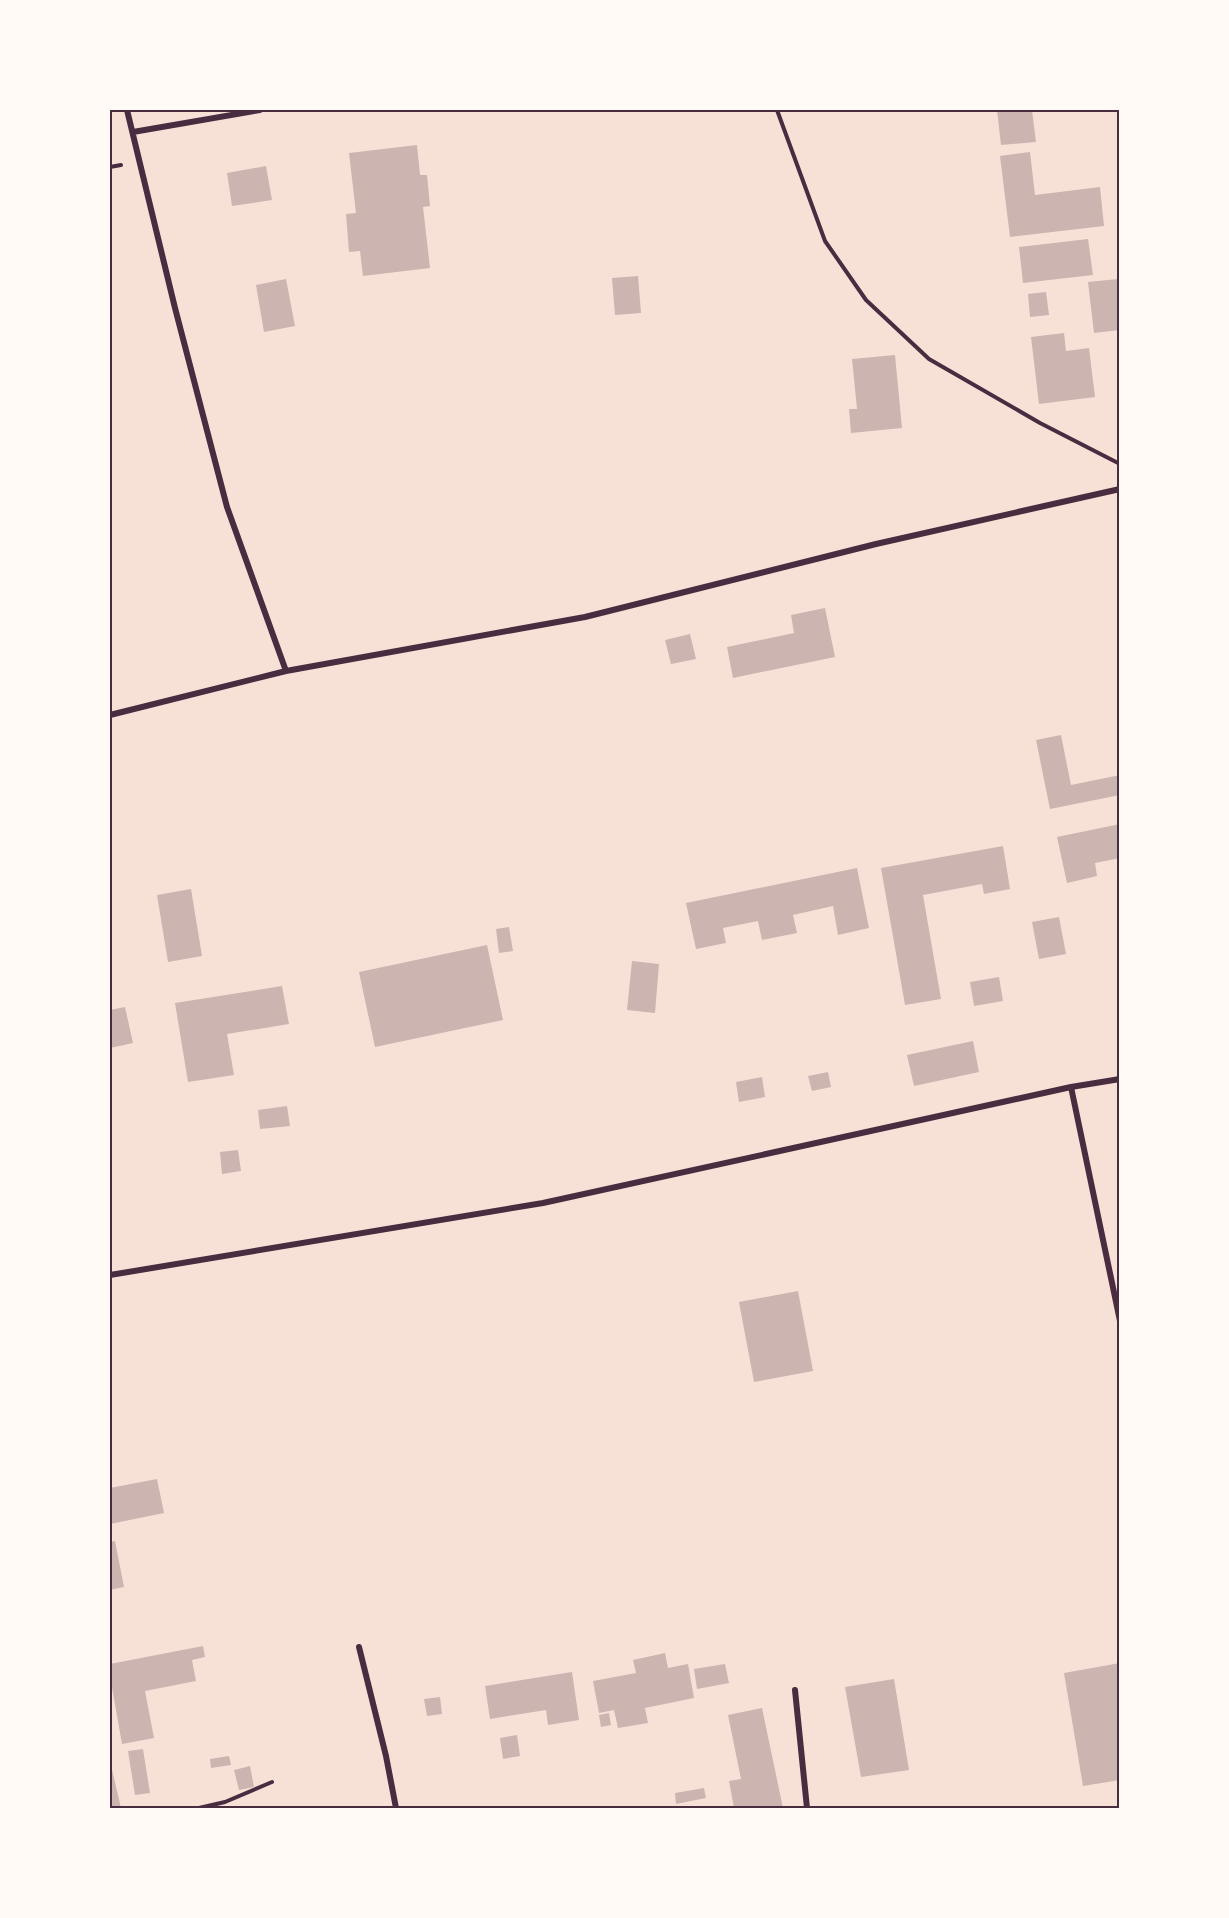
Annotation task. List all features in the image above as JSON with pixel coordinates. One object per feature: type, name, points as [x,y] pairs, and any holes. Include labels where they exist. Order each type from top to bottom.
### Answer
[{"type":"street","points":[[127,110],[175,308],[227,507],[286,671]]},
{"type":"street","points":[[133,132],[260,110]]},
{"type":"street","points":[[110,715],[286,671],[585,617],[876,544],[1119,489]]},
{"type":"street","points":[[110,1275],[543,1203],[880,1131],[1071,1087],[1119,1079]]},
{"type":"street","points":[[1071,1087],[1119,1321]]},
{"type":"street","points":[[359,1647],[386,1756],[396,1809]]},
{"type":"street","points":[[795,1690],[807,1809]]},
{"type":"path","points":[[777,110],[825,241],[866,300],[929,359],[1040,423],[1119,464]]},
{"type":"path","points":[[199,1809],[225,1802],[272,1782]]},
{"type":"building","points":[[997,110],[1032,110],[1036,142],[1001,145]]},
{"type":"building","points":[[417,145],[420,175],[427,175],[430,206],[423,207],[430,268],[363,276],[360,251],[349,252],[346,214],[356,213],[349,153]]},
{"type":"building","points":[[1030,152],[1035,195],[1100,187],[1104,226],[1010,237],[1000,156]]},
{"type":"building","points":[[266,166],[272,200],[232,206],[227,173]]},
{"type":"building","points":[[1088,239],[1093,275],[1023,283],[1019,247]]},
{"type":"building","points":[[638,276],[641,313],[615,315],[612,278]]},
{"type":"building","points":[[286,279],[295,326],[264,332],[256,285]]},
{"type":"building","points":[[1118,279],[1120,330],[1094,333],[1088,282]]},
{"type":"building","points":[[1046,292],[1049,315],[1030,317],[1028,294]]},
{"type":"building","points":[[1064,333],[1066,351],[1089,348],[1095,397],[1039,404],[1031,337]]},
{"type":"building","points":[[895,355],[902,428],[851,433],[849,409],[857,409],[852,359]]},
{"type":"building","points":[[825,608],[835,657],[733,678],[727,647],[794,633],[791,615]]},
{"type":"building","points":[[690,634],[696,659],[671,664],[665,640]]},
{"type":"building","points":[[1061,735],[1071,785],[1120,775],[1120,795],[1050,809],[1036,740]]},
{"type":"building","points":[[1120,824],[1120,858],[1095,863],[1097,876],[1067,883],[1057,837]]},
{"type":"building","points":[[1003,846],[1010,889],[984,894],[982,884],[923,895],[941,999],[905,1005],[881,868]]},
{"type":"building","points":[[857,868],[869,928],[838,935],[833,906],[793,915],[797,933],[762,940],[758,921],[723,928],[726,943],[696,949],[686,903]]},
{"type":"building","points":[[191,889],[202,956],[168,962],[157,895]]},
{"type":"building","points":[[1059,917],[1066,954],[1039,959],[1032,922]]},
{"type":"building","points":[[509,927],[513,951],[499,953],[496,929]]},
{"type":"building","points":[[487,945],[503,1020],[375,1047],[359,972]]},
{"type":"building","points":[[632,961],[659,964],[655,1013],[627,1010]]},
{"type":"building","points":[[999,977],[1003,1001],[974,1006],[970,982]]},
{"type":"building","points":[[282,986],[289,1024],[227,1034],[234,1075],[188,1082],[175,1003]]},
{"type":"building","points":[[125,1007],[133,1043],[110,1048],[110,1010]]},
{"type":"building","points":[[973,1041],[979,1072],[914,1086],[907,1055]]},
{"type":"building","points":[[828,1072],[831,1087],[812,1091],[808,1076]]},
{"type":"building","points":[[762,1077],[765,1097],[739,1102],[736,1082]]},
{"type":"building","points":[[287,1106],[290,1126],[260,1129],[258,1110]]},
{"type":"building","points":[[238,1150],[241,1171],[222,1174],[220,1152]]},
{"type":"building","points":[[798,1291],[813,1371],[754,1382],[739,1302]]},
{"type":"building","points":[[157,1479],[164,1513],[110,1524],[110,1488]]},
{"type":"building","points":[[115,1541],[124,1587],[110,1590],[110,1542]]},
{"type":"building","points":[[203,1646],[205,1657],[192,1660],[196,1681],[145,1691],[154,1738],[122,1744],[110,1664]]},
{"type":"building","points":[[665,1653],[668,1668],[688,1664],[694,1698],[645,1708],[648,1723],[618,1728],[614,1710],[599,1713],[593,1681],[636,1673],[633,1660]]},
{"type":"building","points":[[1120,1663],[1120,1780],[1083,1786],[1064,1673]]},
{"type":"building","points":[[725,1664],[729,1683],[697,1689],[694,1669]]},
{"type":"building","points":[[572,1672],[579,1720],[548,1725],[546,1710],[490,1719],[485,1686]]},
{"type":"building","points":[[894,1679],[909,1770],[861,1777],[845,1687]]},
{"type":"building","points":[[440,1697],[442,1714],[427,1716],[424,1699]]},
{"type":"building","points":[[762,1708],[783,1808],[734,1808],[729,1781],[741,1779],[728,1715]]},
{"type":"building","points":[[609,1713],[611,1725],[601,1727],[599,1715]]},
{"type":"building","points":[[517,1735],[520,1756],[503,1759],[500,1738]]},
{"type":"building","points":[[143,1749],[150,1793],[135,1795],[128,1751]]},
{"type":"building","points":[[229,1756],[231,1765],[211,1768],[210,1759]]},
{"type":"building","points":[[110,1761],[121,1808],[110,1808]]},
{"type":"building","points":[[250,1766],[254,1787],[239,1790],[234,1770]]},
{"type":"building","points":[[704,1788],[706,1798],[676,1804],[675,1793]]}]
